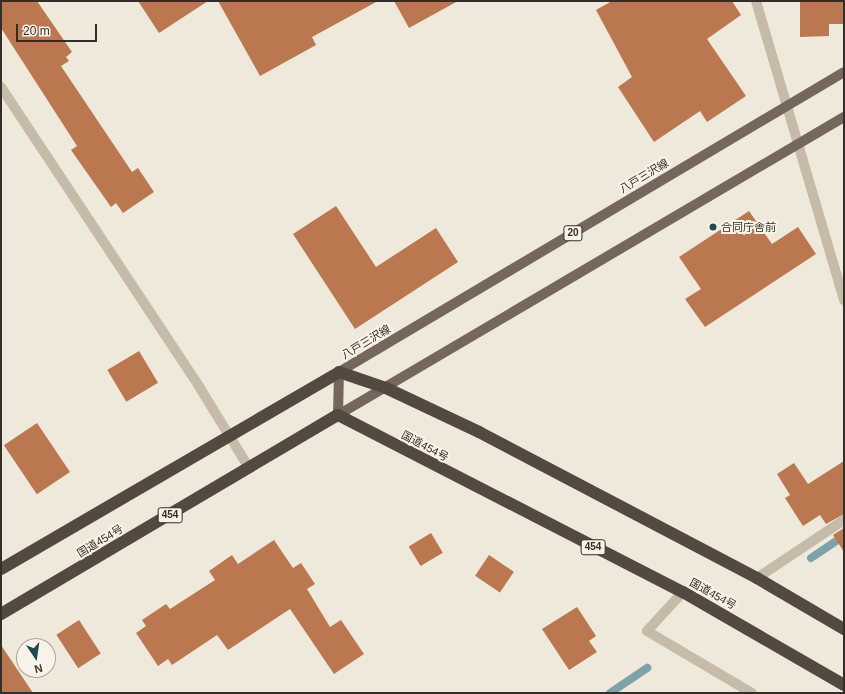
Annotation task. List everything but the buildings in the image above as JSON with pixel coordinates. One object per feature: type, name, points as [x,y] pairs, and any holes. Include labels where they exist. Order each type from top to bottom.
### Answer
[{"type":"highway","points":[[1,568],[338,372],[386,388],[479,432],[757,578],[844,629]]},
{"type":"highway","name":"国道454号","points":[[1,614],[338,415],[683,592],[844,685]]},
{"type":"main road","name":"八戸三沢線","points":[[338,415],[338,372],[844,72]]},
{"type":"main road","points":[[338,415],[844,116]]},
{"type":"street","points":[[756,1],[844,300]]},
{"type":"street","points":[[1,87],[200,388],[249,468]]},
{"type":"street","points":[[757,578],[844,520]]},
{"type":"street","points":[[683,592],[647,631],[752,693]]},
{"type":"waterway","points":[[811,558],[844,536]]},
{"type":"waterway","points":[[610,693],[647,668]]},
{"type":"place","name":"合同庁舎前","points":[[713,227]]}]
